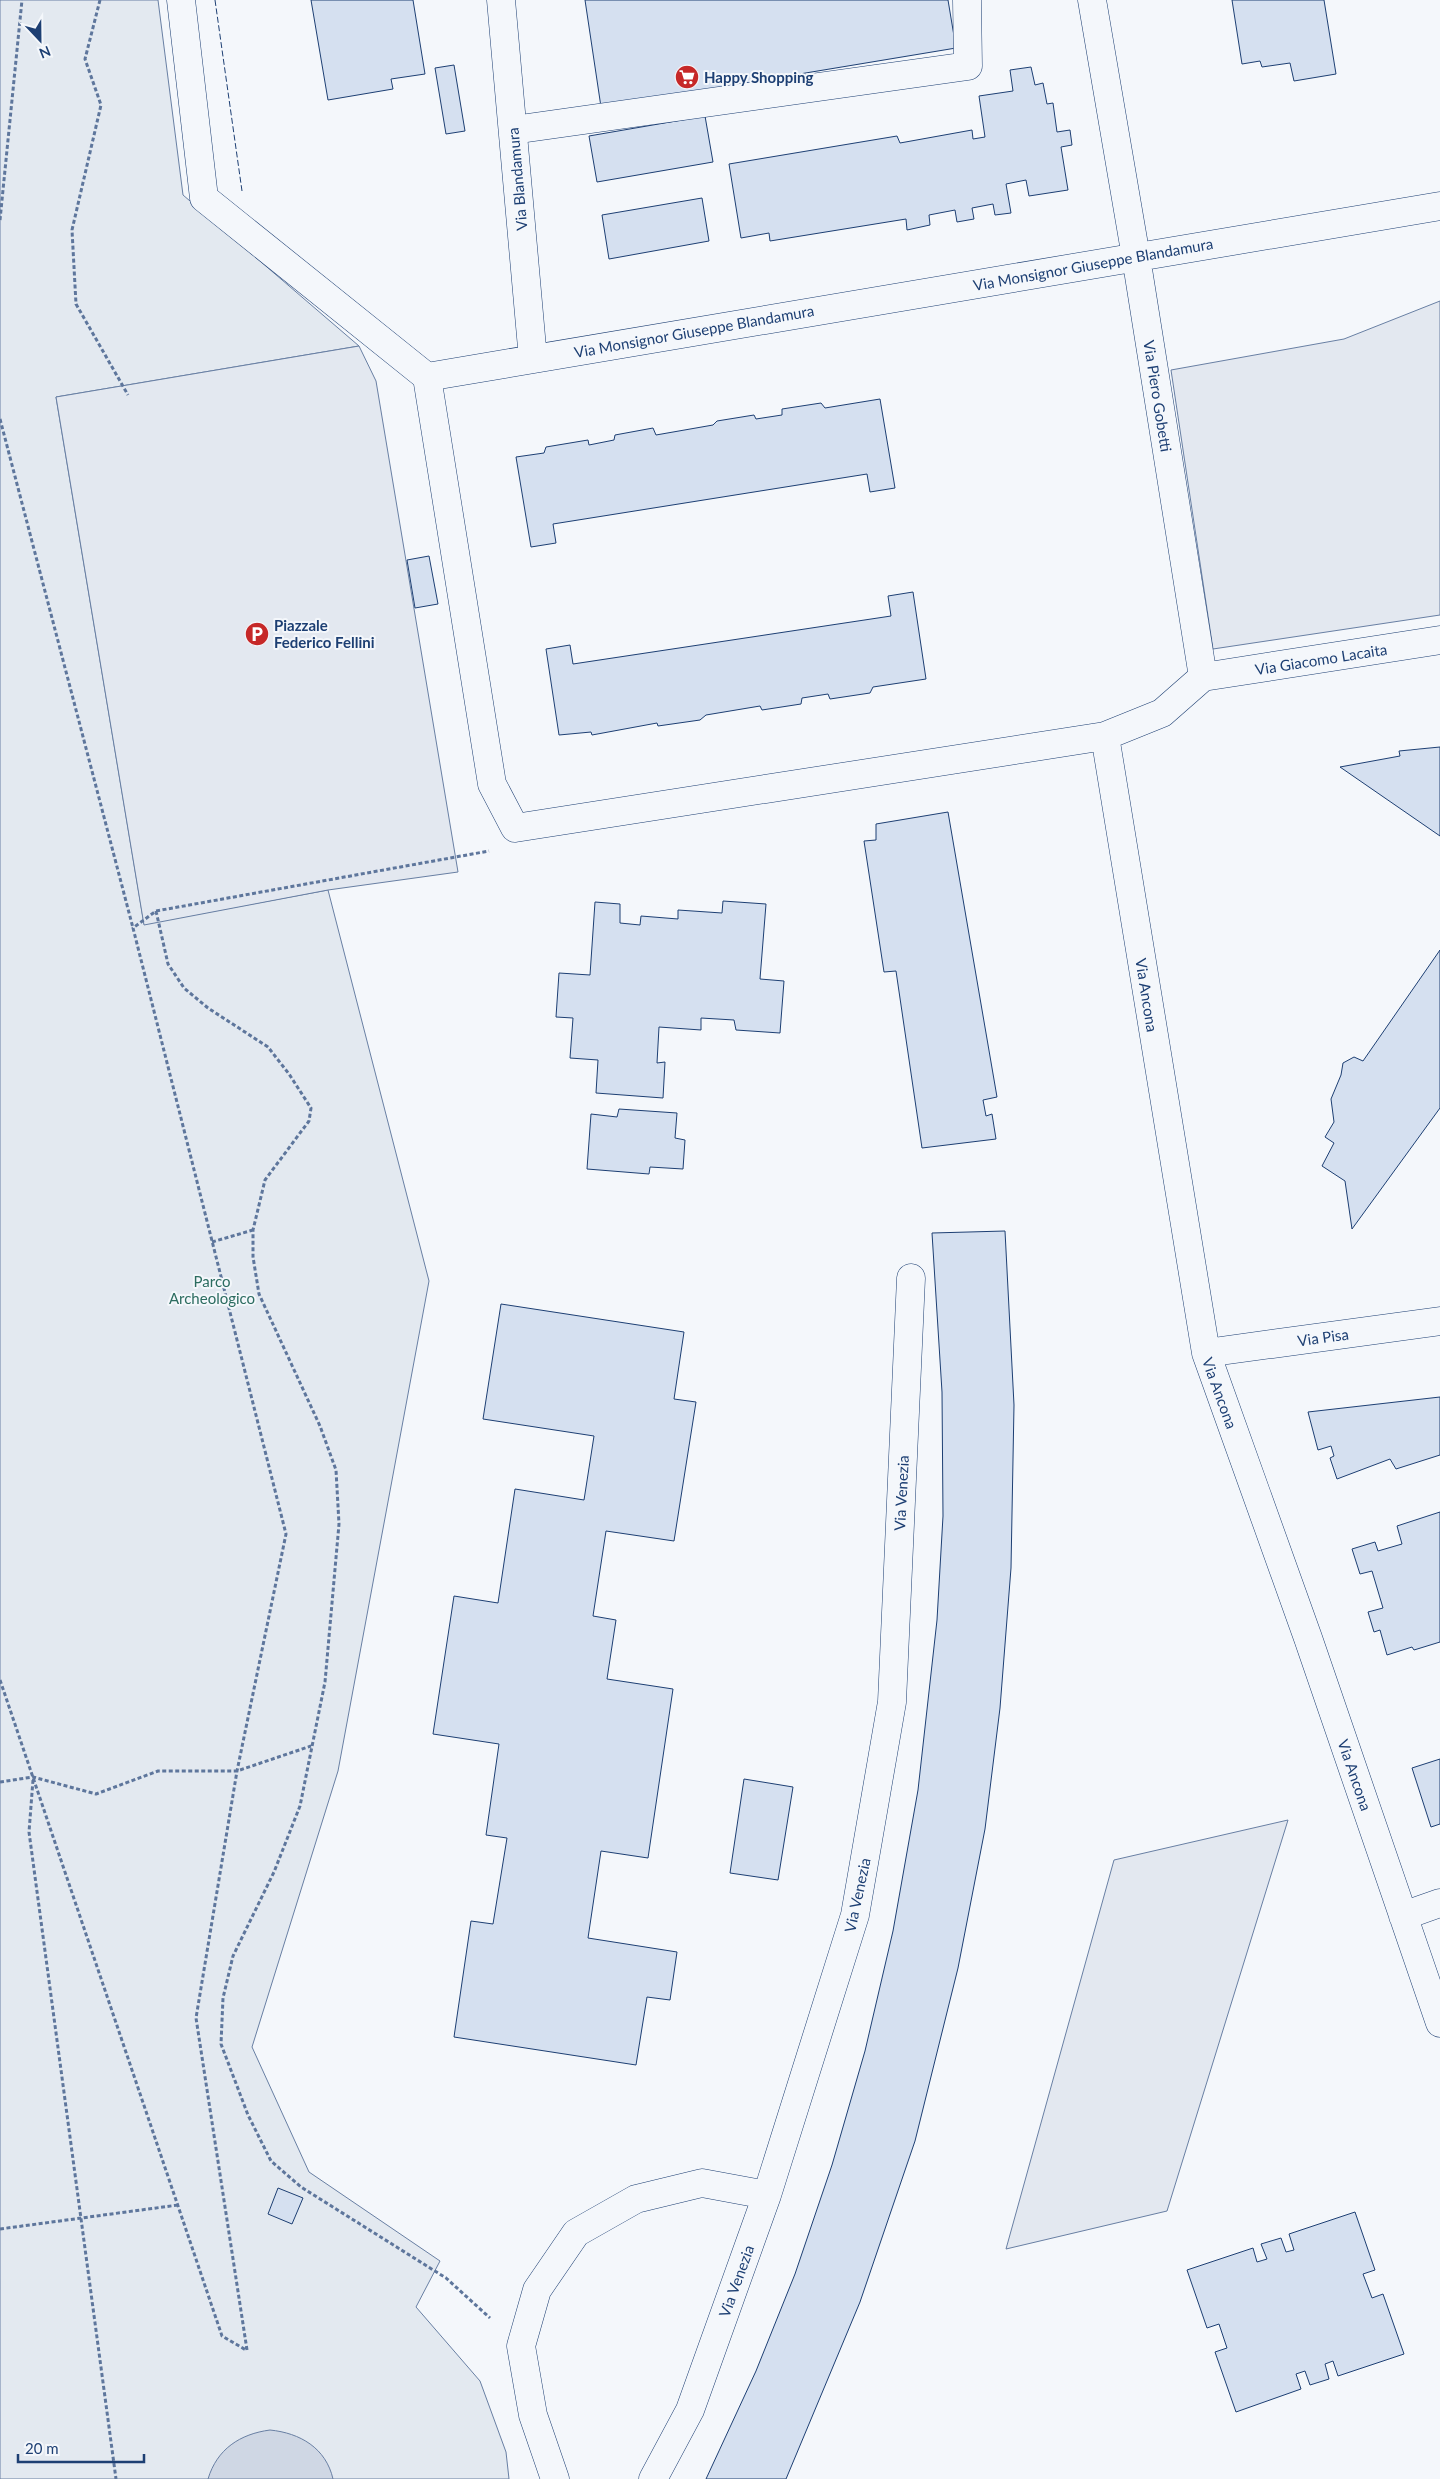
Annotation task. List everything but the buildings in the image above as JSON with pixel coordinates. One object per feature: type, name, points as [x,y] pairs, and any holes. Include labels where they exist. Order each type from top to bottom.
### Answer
[{"type":"street","points":[[181,0],[204,198],[427,377],[492,784],[516,828],[1104,736],[1162,712],[1203,677]]},
{"type":"street","name":"Via Blandamura","points":[[501,0],[533,359]]},
{"type":"street","points":[[513,130],[968,66],[967,0]]},
{"type":"street","name":"Via Piero Gobetti","points":[[1092,0],[1136,257],[1203,677]]},
{"type":"street","name":"Via Monsignor Giuseppe Blandamura","points":[[427,377],[1440,206]]},
{"type":"street","name":"Via Giacomo Lacaita","points":[[1203,677],[1440,640]]},
{"type":"street","name":"Via Ancona","points":[[1104,736],[1206,1352],[1308,1638],[1440,2023]]},
{"type":"street","name":"Via Venezia","points":[[654,2479],[690,2410],[766,2195],[855,1915],[892,1702],[911,1278]]},
{"type":"street","name":"Via Pisa","points":[[1206,1352],[1440,1321]]},
{"type":"street","points":[[1403,1916],[1440,1904]]},
{"type":"street","points":[[555,2479],[533,2415],[521,2346],[537,2290],[576,2233],[636,2199],[702,2183],[766,2195]]},
{"type":"path","points":[[0,220],[22,0]]},
{"type":"path","points":[[100,0],[85,59],[101,105],[72,230],[76,304],[128,395]]},
{"type":"path","points":[[0,419],[134,928],[286,1534],[237,1771],[196,2018],[246,2350],[222,2336],[0,1680]]},
{"type":"path","points":[[134,928],[156,911],[487,853],[516,828]]},
{"type":"path","points":[[156,911],[168,964],[184,988],[208,1008],[268,1047],[289,1074],[311,1108],[309,1120],[265,1180],[252,1230],[253,1257],[258,1294],[320,1426],[336,1470],[339,1524],[325,1682],[300,1806],[274,1872],[233,1956],[223,1998],[221,2044],[248,2115],[271,2161],[301,2187],[446,2278],[521,2346]]},
{"type":"path","points":[[212,1242],[252,1230]]},
{"type":"path","points":[[0,1782],[33,1777],[96,1794],[158,1771],[237,1771],[312,1746]]},
{"type":"path","points":[[33,1777],[30,1832],[116,2479]]},
{"type":"path","points":[[0,2229],[178,2205]]},
{"type":"green space","name":"Parco Archeologico","points":[[0,0],[158,0],[183,195],[359,346],[56,397],[144,924],[328,890],[429,1281],[338,1771],[252,2047],[309,2172],[440,2261],[416,2307],[480,2381],[506,2452],[509,2479],[0,2479]]},
{"type":"shaded area","points":[[1440,301],[1440,615],[1213,649],[1171,370],[1344,339]]},
{"type":"shaded area","name":"Piazzale Federico Fellini","points":[[359,346],[376,381],[458,872],[328,890],[144,925],[56,397]]},
{"type":"shaded area","points":[[1288,1820],[1167,2211],[1006,2249],[1114,1860]]},
{"type":"shaded area","points":[[270,2430],[292,2435],[310,2444],[318,2451],[330,2468],[333,2479],[208,2479],[217,2459],[231,2445],[249,2435]]},
{"type":"fence","points":[[215,0],[242,191]]},
{"type":"place","name":"Happy Shopping","points":[[687,77]]},
{"type":"place","name":"Piazzale Federico Fellini","points":[[257,634]]}]
